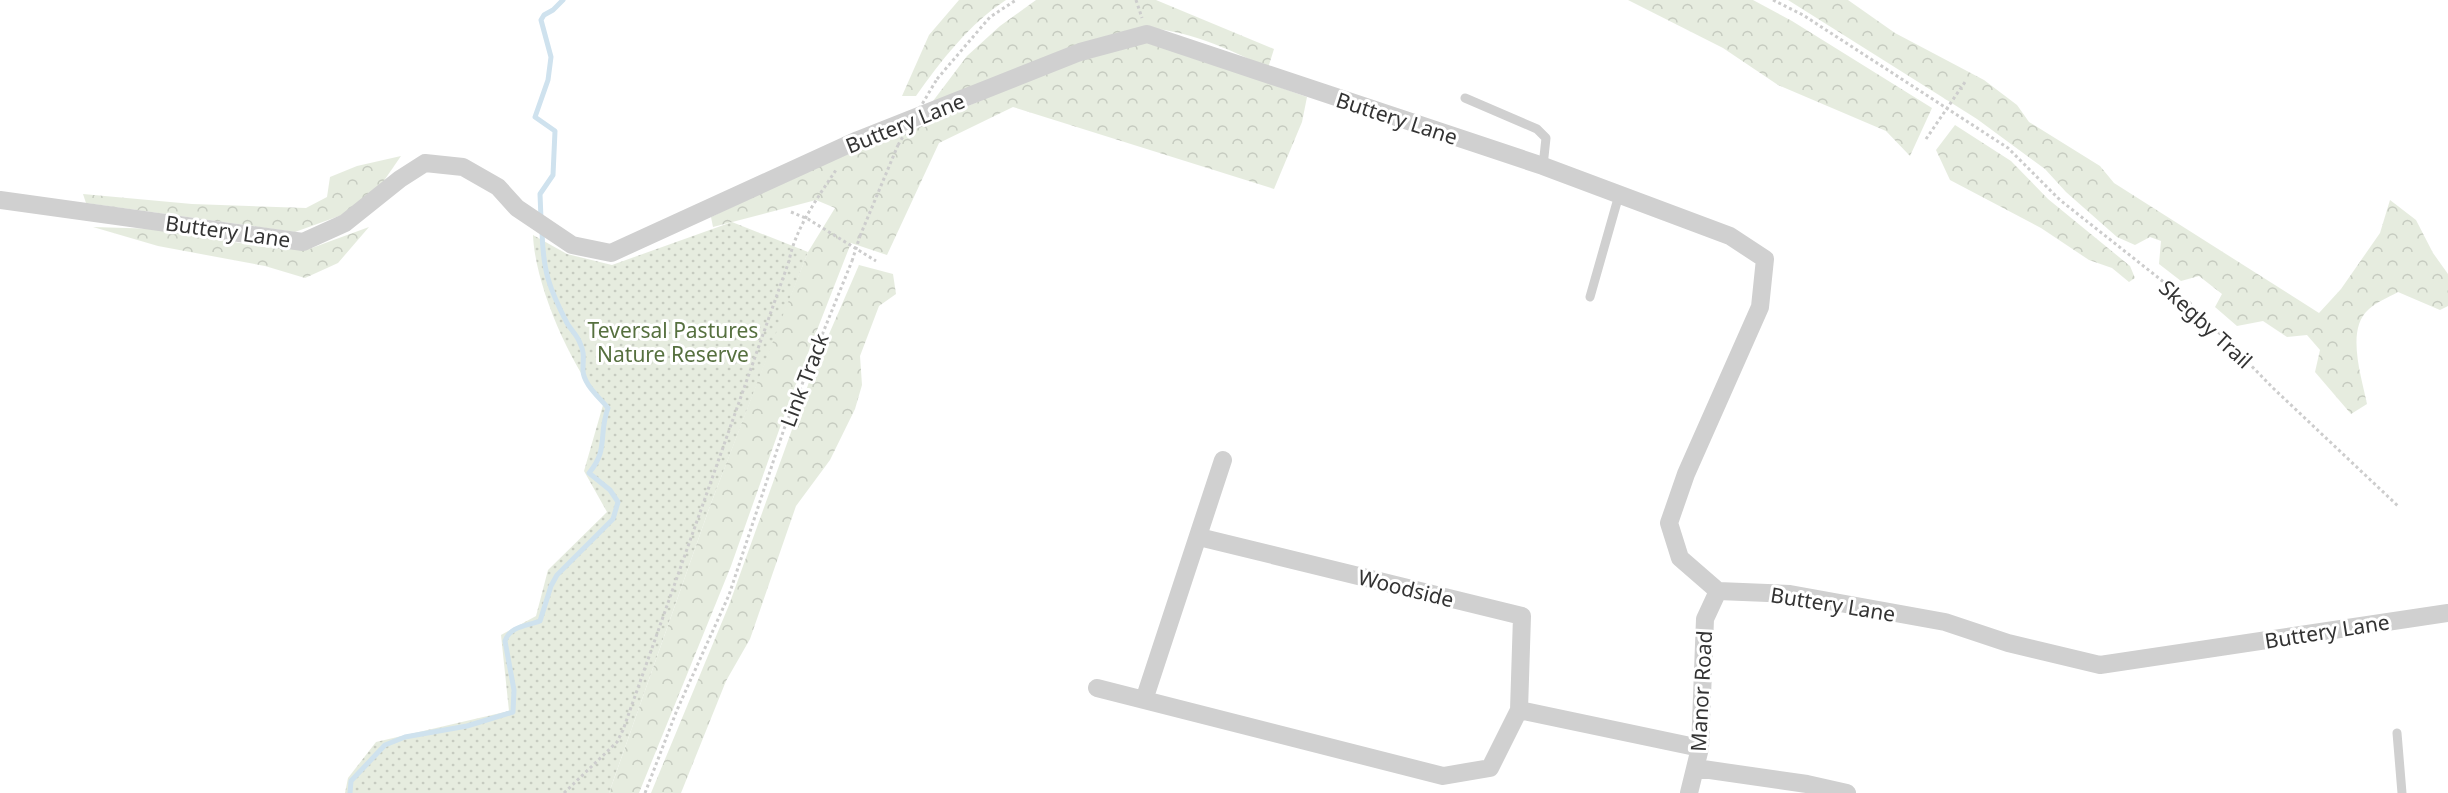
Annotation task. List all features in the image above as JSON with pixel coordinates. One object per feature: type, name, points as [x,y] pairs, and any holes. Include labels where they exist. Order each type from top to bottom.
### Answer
[{"type":"street","name":"Buttery Lane","points":[[0,200],[303,242],[345,223],[400,179],[425,163],[463,167],[498,187],[517,208],[572,245],[611,253],[858,140],[1080,52],[1147,34],[1543,166],[1730,236],[1765,259],[1760,307],[1686,474],[1669,523],[1680,558],[1718,591],[1790,594],[1945,622],[2008,643],[2100,665],[2448,613]]},
{"type":"street","points":[[1144,700],[1223,460]]},
{"type":"street","name":"Woodside","points":[[1097,688],[1443,776],[1490,768],[1520,711],[1522,616],[1199,537]]},
{"type":"street","name":"Manor Road","points":[[1689,793],[1700,748],[1705,619],[1718,591]]},
{"type":"street","points":[[1520,711],[1700,748]]},
{"type":"street","points":[[1695,768],[1807,784],[1847,793]]},
{"type":"lane","points":[[1465,98],[1537,129],[1546,138],[1543,166]]},
{"type":"lane","points":[[1590,297],[1619,195]]},
{"type":"lane","points":[[2397,733],[2402,793]]},
{"type":"path","name":"Link Track","points":[[645,793],[677,710],[729,595],[784,429],[898,145],[937,79],[990,17],[1017,0]]},
{"type":"path","name":"Skegby Trail","points":[[1773,0],[1803,15],[2008,148],[2060,200],[2189,302],[2273,388],[2398,506]]},
{"type":"path","points":[[1926,139],[1965,82]]},
{"type":"path","points":[[564,793],[617,742],[773,306],[792,244],[808,219],[816,200],[840,166]]},
{"type":"path","points":[[791,212],[808,219],[876,261]]},
{"type":"green space","points":[[959,0],[1006,0],[968,32],[916,96],[902,96],[929,35]]},
{"type":"green space","points":[[1036,0],[1156,0],[1274,49],[1268,68],[1205,40],[1171,31],[1137,28],[930,105],[967,56],[1000,26]]},
{"type":"green space","points":[[1628,0],[1753,0],[1792,21],[1932,108],[1910,156],[1886,131],[1778,85],[1723,48]]},
{"type":"green space","points":[[1788,0],[1848,0],[1895,33],[1984,80],[2017,105],[2029,122],[2100,166],[2114,183],[2319,313],[2341,289],[2380,233],[2390,200],[2416,220],[2433,253],[2448,274],[2448,306],[2440,310],[2398,292],[2369,309],[2362,318],[2357,341],[2359,368],[2367,404],[2351,414],[2315,372],[2320,350],[2307,335],[2287,337],[2263,321],[2237,326],[2215,307],[2222,294],[2199,276],[2181,281],[2159,264],[2161,241],[2150,237],[2135,245],[2117,237],[2066,192],[2045,169],[1977,119]]},
{"type":"green space","points":[[1148,40],[1307,97],[1302,122],[1274,189],[1013,107],[939,143],[887,255],[851,243],[789,402],[731,566],[639,793],[609,793],[710,506],[783,315],[808,252],[835,208],[816,200],[713,227],[711,217],[870,141],[913,130],[1083,56]]},
{"type":"green space","points":[[1955,125],[2011,161],[2048,199],[2130,266],[2135,278],[2129,282],[2112,268],[2089,260],[2041,228],[1950,180],[1936,150]]},
{"type":"green space","points":[[401,156],[381,185],[342,215],[295,232],[86,203],[83,194],[192,204],[306,208],[327,197],[330,177],[357,166]]},
{"type":"green space","name":"Teversal Pastures Nature Reserve","points":[[732,222],[808,252],[710,506],[609,793],[345,793],[348,778],[376,742],[509,711],[501,635],[536,616],[548,570],[607,512],[584,471],[603,405],[567,348],[557,324],[540,278],[533,235],[567,254],[612,265]]},
{"type":"green space","points":[[93,227],[159,229],[263,247],[309,249],[369,227],[338,263],[305,278],[265,266],[158,246]]},
{"type":"green space","points":[[859,265],[893,274],[896,294],[879,306],[860,356],[862,385],[855,409],[830,460],[796,506],[750,639],[726,681],[681,793],[651,793],[729,605],[813,371]]},
{"type":"waterway","points":[[541,219],[540,194],[553,175],[555,131],[535,117],[548,80],[551,57],[541,20],[563,0]]},
{"type":"waterway","points":[[350,793],[351,781],[385,745],[405,737],[467,726],[513,712],[514,690],[505,641],[507,636],[520,627],[540,621],[551,586],[557,575],[613,519],[618,502],[610,490],[589,473],[599,457],[608,408],[585,380],[582,347],[567,323],[551,289],[544,257],[542,231]]}]
